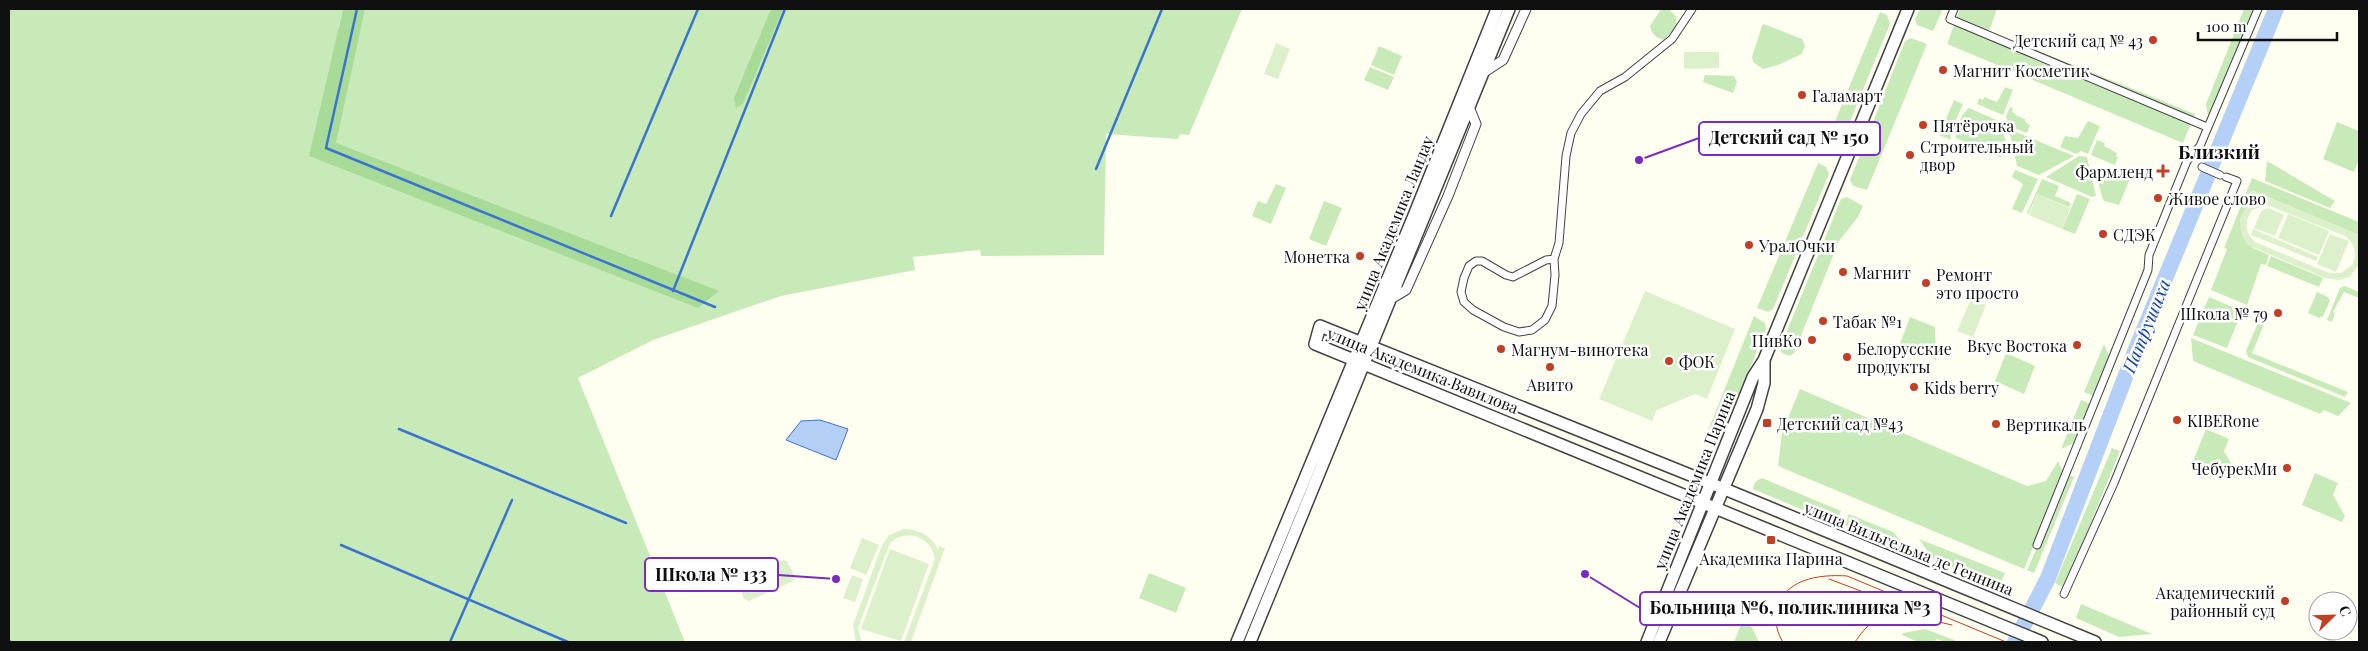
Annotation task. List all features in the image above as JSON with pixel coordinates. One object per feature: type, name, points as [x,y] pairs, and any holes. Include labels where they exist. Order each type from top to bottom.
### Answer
[{"type":"street","name":"улица Академика Ландау","points":[[1250,642],[1497,9]]},
{"type":"street","name":"улица Академика Ландау","points":[[1366,345],[1391,299],[1509,9]]},
{"type":"street","points":[[1483,73],[1503,60],[1526,9]]},
{"type":"street","points":[[1554,259],[1546,260],[1513,277],[1482,261],[1476,262],[1470,266],[1464,278],[1461,292],[1464,302],[1473,310],[1504,327],[1519,332],[1532,330],[1545,320],[1552,306],[1556,276],[1554,259],[1559,243],[1566,156],[1571,133],[1581,114],[1600,91],[1625,77],[1672,39],[1692,9]]},
{"type":"street","name":"улица Академика Парина","points":[[1647,642],[1753,377],[1764,360],[1908,9]]},
{"type":"street","points":[[1954,9],[1950,19],[2207,127]]},
{"type":"street","points":[[2037,545],[2144,279],[2149,265],[2149,255],[2190,162],[2200,146],[2258,9]]},
{"type":"street","points":[[2064,594],[2114,483],[2237,181],[2202,167]]},
{"type":"street","name":"улица Академика Вавилова","points":[[1702,502],[1315,344],[1320,326],[1710,482]]},
{"type":"street","name":"улица Академика Парина","points":[[1659,642],[1757,409],[1764,382],[1764,360]]},
{"type":"street","name":"улица Академика Ландау","points":[[1237,642],[1359,362]]},
{"type":"street","name":"улица Вильгельма де Геннина","points":[[1710,482],[2090,640]]},
{"type":"street","points":[[1702,502],[2042,642]]},
{"type":"green space","points":[[9,9],[343,9],[338,29],[363,17],[365,9],[1242,9],[1189,135],[1180,134],[1178,139],[1106,134],[1104,255],[981,256],[980,250],[913,257],[915,270],[781,296],[653,340],[578,378],[685,642],[9,642]]},
{"type":"green space","points":[[343,9],[365,9],[336,143],[719,291],[698,308],[309,156]]},
{"type":"green space","points":[[771,9],[783,9],[743,104],[736,108],[734,98]]},
{"type":"green space","points":[[1661,9],[1670,10],[1676,17],[1677,26],[1664,40],[1654,35],[1650,26]]},
{"type":"green space","points":[[1920,9],[1943,9],[1933,31],[1917,25],[1915,19]]},
{"type":"green space","points":[[1960,9],[1997,9],[1989,31],[2195,114],[2183,143],[1947,44]]},
{"type":"green space","points":[[2244,9],[2254,9],[2208,116],[2206,104]]},
{"type":"green space","points":[[1880,12],[1887,15],[1890,24],[1837,153],[1830,156],[1822,153]]},
{"type":"green space","points":[[1764,24],[1802,39],[1805,46],[1802,54],[1778,65],[1763,69],[1753,62],[1752,57]]},
{"type":"green space","points":[[1911,38],[1927,44],[1867,190],[1853,186],[1850,180],[1905,41]]},
{"type":"green space","points":[[1276,43],[1290,49],[1278,79],[1264,74]]},
{"type":"green space","points":[[1379,46],[1402,56],[1394,75],[1371,65]]},
{"type":"green space","points":[[1684,52],[1719,52],[1719,68],[1684,69]]},
{"type":"green space","points":[[1370,67],[1394,77],[1388,90],[1364,80]]},
{"type":"green space","points":[[1705,75],[1734,76],[1737,82],[1733,93],[1703,82]]},
{"type":"green space","points":[[2005,87],[2013,90],[2003,115],[1977,104],[1979,98],[1983,100],[1984,97],[1997,102]]},
{"type":"green space","points":[[1954,100],[1963,104],[1950,133],[1951,140],[1939,135]]},
{"type":"green space","points":[[2010,107],[2013,108],[2012,112],[2015,115],[2025,119],[2025,122],[2030,125],[2027,133],[2008,126],[2006,116]]},
{"type":"green space","points":[[1969,108],[2001,122],[2008,151],[2004,156],[1999,157],[1956,138],[1959,122]]},
{"type":"green space","points":[[2088,121],[2100,126],[2088,154],[2081,151],[2076,154],[2060,147],[2065,136],[2078,138]]},
{"type":"green space","points":[[2337,122],[2359,131],[2359,160],[2354,172],[2323,159]]},
{"type":"green space","points":[[2009,129],[2074,156],[2039,175],[2017,166]]},
{"type":"green space","points":[[2097,140],[2105,143],[2104,146],[2117,153],[2116,156],[2118,157],[2115,165],[2091,155]]},
{"type":"green space","points":[[2079,156],[2087,157],[2096,196],[2092,197],[2046,177]]},
{"type":"green space","points":[[2267,161],[2335,201],[2330,208],[2265,181]]},
{"type":"green space","points":[[1818,163],[1826,167],[1829,174],[1773,309],[1768,312],[1757,308]]},
{"type":"green space","points":[[2106,167],[2127,177],[2129,181],[2119,205],[2104,201],[2102,197],[2096,174],[2099,168]]},
{"type":"green space","points":[[2015,170],[2038,179],[2022,213],[2012,209],[2023,184],[2012,177]]},
{"type":"green space","points":[[2252,178],[2359,222],[2359,235],[2251,190],[2258,200],[2247,206],[2240,220],[2253,248],[2269,255],[2266,265],[2261,264],[2247,305],[2211,290],[2227,249],[2224,248]]},
{"type":"green space","points":[[2042,179],[2059,186],[2055,196],[2071,203],[2069,207],[2037,194],[2028,215],[2027,213]]},
{"type":"green space","points":[[1276,184],[1286,188],[1271,224],[1252,216],[1258,201],[1266,204]]},
{"type":"green space","points":[[2251,190],[2359,235],[2359,265],[2349,277],[2338,280],[2325,278],[2248,245],[2241,232],[2240,220],[2246,209],[2257,200],[2249,196]],"holes":[[[2267,205],[2345,236],[2354,248],[2353,264],[2341,273],[2329,273],[2255,242],[2249,235],[2247,223],[2252,210]]]},
{"type":"green space","points":[[2037,194],[2070,208],[2062,229],[2029,215]]},
{"type":"green space","points":[[2077,194],[2090,199],[2075,234],[2062,229]]},
{"type":"green space","points":[[1847,197],[1863,206],[1858,217],[1839,241],[1794,353],[1790,356],[1782,353],[1780,348],[1841,199]]},
{"type":"green space","points":[[1324,201],[1342,208],[1326,246],[1309,239]]},
{"type":"green space","points":[[2268,208],[2284,215],[2275,236],[2254,228],[2261,211]]},
{"type":"green space","points":[[2288,214],[2329,231],[2319,255],[2278,238]]},
{"type":"green space","points":[[2253,229],[2318,257],[2316,261],[2251,235]]},
{"type":"green space","points":[[2330,234],[2349,241],[2336,272],[2317,264]]},
{"type":"green space","points":[[2271,256],[2323,278],[2319,287],[2267,266]]},
{"type":"green space","points":[[2345,286],[2359,292],[2359,298],[2344,292],[2333,312],[2335,313],[2332,322],[2327,320],[2340,288]]},
{"type":"green space","name":"ФОК","points":[[1645,291],[1735,329],[1707,399],[1695,394],[1657,410],[1652,421],[1599,399]]},
{"type":"green space","points":[[2317,292],[2328,297],[2330,301],[2323,316],[2319,318],[2308,313]]},
{"type":"green space","points":[[2209,297],[2242,311],[2227,348],[2193,335]]},
{"type":"green space","points":[[1971,299],[1986,305],[1973,337],[1957,331]]},
{"type":"green space","points":[[1754,316],[1765,323],[1766,329],[1717,449],[1703,443]]},
{"type":"green space","points":[[1910,317],[1935,327],[1936,360],[1900,344]]},
{"type":"green space","points":[[2260,318],[2266,320],[2252,353],[2348,392],[2345,397],[2248,357],[2246,351]]},
{"type":"green space","points":[[2191,338],[2351,403],[2338,416],[2324,410],[2320,414],[2193,361]]},
{"type":"green space","points":[[2104,344],[2110,359],[2094,396],[2084,392]]},
{"type":"green space","points":[[2006,353],[2035,366],[2024,394],[1995,381]]},
{"type":"green space","points":[[1800,389],[2027,486],[2046,481],[2058,461],[2064,474],[2024,569],[1778,466],[1782,432]]},
{"type":"green space","points":[[2081,400],[2091,404],[2076,442],[2061,449]]},
{"type":"green space","points":[[2206,429],[2229,439],[2224,451],[2236,472],[2233,478],[2193,461]]},
{"type":"green space","points":[[2112,448],[2120,451],[2064,588],[2055,583]]},
{"type":"green space","points":[[2315,473],[2338,483],[2333,495],[2345,516],[2342,522],[2302,505]]},
{"type":"green space","points":[[2069,475],[2074,477],[2034,573],[2027,570]]},
{"type":"green space","points":[[1762,478],[1841,511],[1837,520],[1832,522],[1753,489],[1755,482]]},
{"type":"green space","points":[[1849,514],[1893,532],[1921,564],[1889,551],[1845,525]]},
{"type":"green space","points":[[903,529],[914,530],[924,534],[932,540],[938,549],[939,546],[945,548],[911,642],[904,642],[935,559],[933,551],[923,540],[917,537],[904,536],[890,543],[858,628],[862,642],[856,642],[853,625],[882,545],[889,535]]},
{"type":"green space","points":[[862,538],[879,545],[866,575],[850,568]]},
{"type":"green space","points":[[1919,539],[2005,573],[1999,587],[1934,560]]},
{"type":"green space","points":[[890,549],[929,564],[901,641],[861,629]]},
{"type":"green space","points":[[783,560],[787,561],[795,577],[793,581],[749,601],[744,599],[737,580]]},
{"type":"green space","points":[[1149,573],[1186,588],[1176,613],[1139,598]]},
{"type":"green space","points":[[852,575],[863,579],[855,602],[843,598]]},
{"type":"green space","points":[[2081,604],[2152,634],[2119,637],[2076,618]]},
{"type":"green space","points":[[1743,619],[1750,624],[1759,642],[1734,642]]},
{"type":"green space","points":[[1925,629],[1959,642],[1946,642],[1937,639],[1934,642],[1918,642],[1902,635],[1903,633]]},
{"type":"water","points":[[820,420],[848,429],[836,460],[786,440],[801,421]]},
{"type":"waterway","points":[[357,9],[326,148],[715,307]]},
{"type":"waterway","points":[[611,216],[698,9]]},
{"type":"waterway","points":[[673,291],[785,9]]},
{"type":"waterway","points":[[1096,169],[1162,9]]},
{"type":"waterway","name":"Патрушиха","points":[[2015,642],[2048,578],[2134,354],[2276,9]]},
{"type":"waterway","points":[[399,429],[626,523]]},
{"type":"waterway","points":[[450,642],[512,500]]},
{"type":"waterway","points":[[341,545],[568,642]]},
{"type":"tram line","points":[[1783,642],[1776,624],[1780,601],[1786,592],[1794,586],[1803,581],[1825,576],[1847,576],[2006,642]]},
{"type":"tram line","points":[[1829,579],[1922,614]]},
{"type":"tram line","points":[[1855,642],[1871,624],[1883,618],[1913,617],[1952,625]]},
{"type":"place","name":"Детский сад № 43","points":[[2153,40]]},
{"type":"place","name":"Магнит Косметик","points":[[1943,70]]},
{"type":"place","name":"Галамарт","points":[[1802,95]]},
{"type":"place","name":"Пятёрочка","points":[[1923,125]]},
{"type":"place","name":"Строительный двор","points":[[1910,155]]},
{"type":"place","name":"Детский сад № 150","points":[[1639,160]]},
{"type":"place","name":"Фармленд","points":[[2163,171]]},
{"type":"place","name":"Живое слово","points":[[2158,198]]},
{"type":"place","name":"СДЭК","points":[[2103,234]]},
{"type":"place","name":"УралОчки","points":[[1749,245]]},
{"type":"place","name":"Монетка","points":[[1360,256]]},
{"type":"place","name":"Магнит","points":[[1843,272]]},
{"type":"place","name":"Ремонт это просто","points":[[1926,283]]},
{"type":"place","name":"Школа № 79","points":[[2278,313]]},
{"type":"place","name":"Табак №1","points":[[1823,321]]},
{"type":"place","name":"ПивКо","points":[[1812,340]]},
{"type":"place","name":"Вкус Востока","points":[[2077,345]]},
{"type":"place","name":"Магнум-винотека","points":[[1501,349]]},
{"type":"place","name":"Белорусские продукты","points":[[1847,357]]},
{"type":"place","name":"ФОК","points":[[1669,361]]},
{"type":"place","name":"Авито","points":[[1550,367]]},
{"type":"place","name":"Kids berry","points":[[1914,387]]},
{"type":"place","name":"KIBERone","points":[[2177,420]]},
{"type":"place","name":"Детский сад №43","points":[[1767,423]]},
{"type":"place","name":"Вертикаль","points":[[1996,424]]},
{"type":"place","name":"ЧебурекМи","points":[[2287,468]]},
{"type":"place","name":"Академика Парина","points":[[1771,540]]},
{"type":"place","name":"Больница №6, поликлиника №3","points":[[1585,574]]},
{"type":"place","name":"Школа № 133","points":[[836,579]]},
{"type":"place","name":"Академический районный суд","points":[[2285,601]]},
{"type":"district","name":"Близкий","points":[[2219,151]]}]
